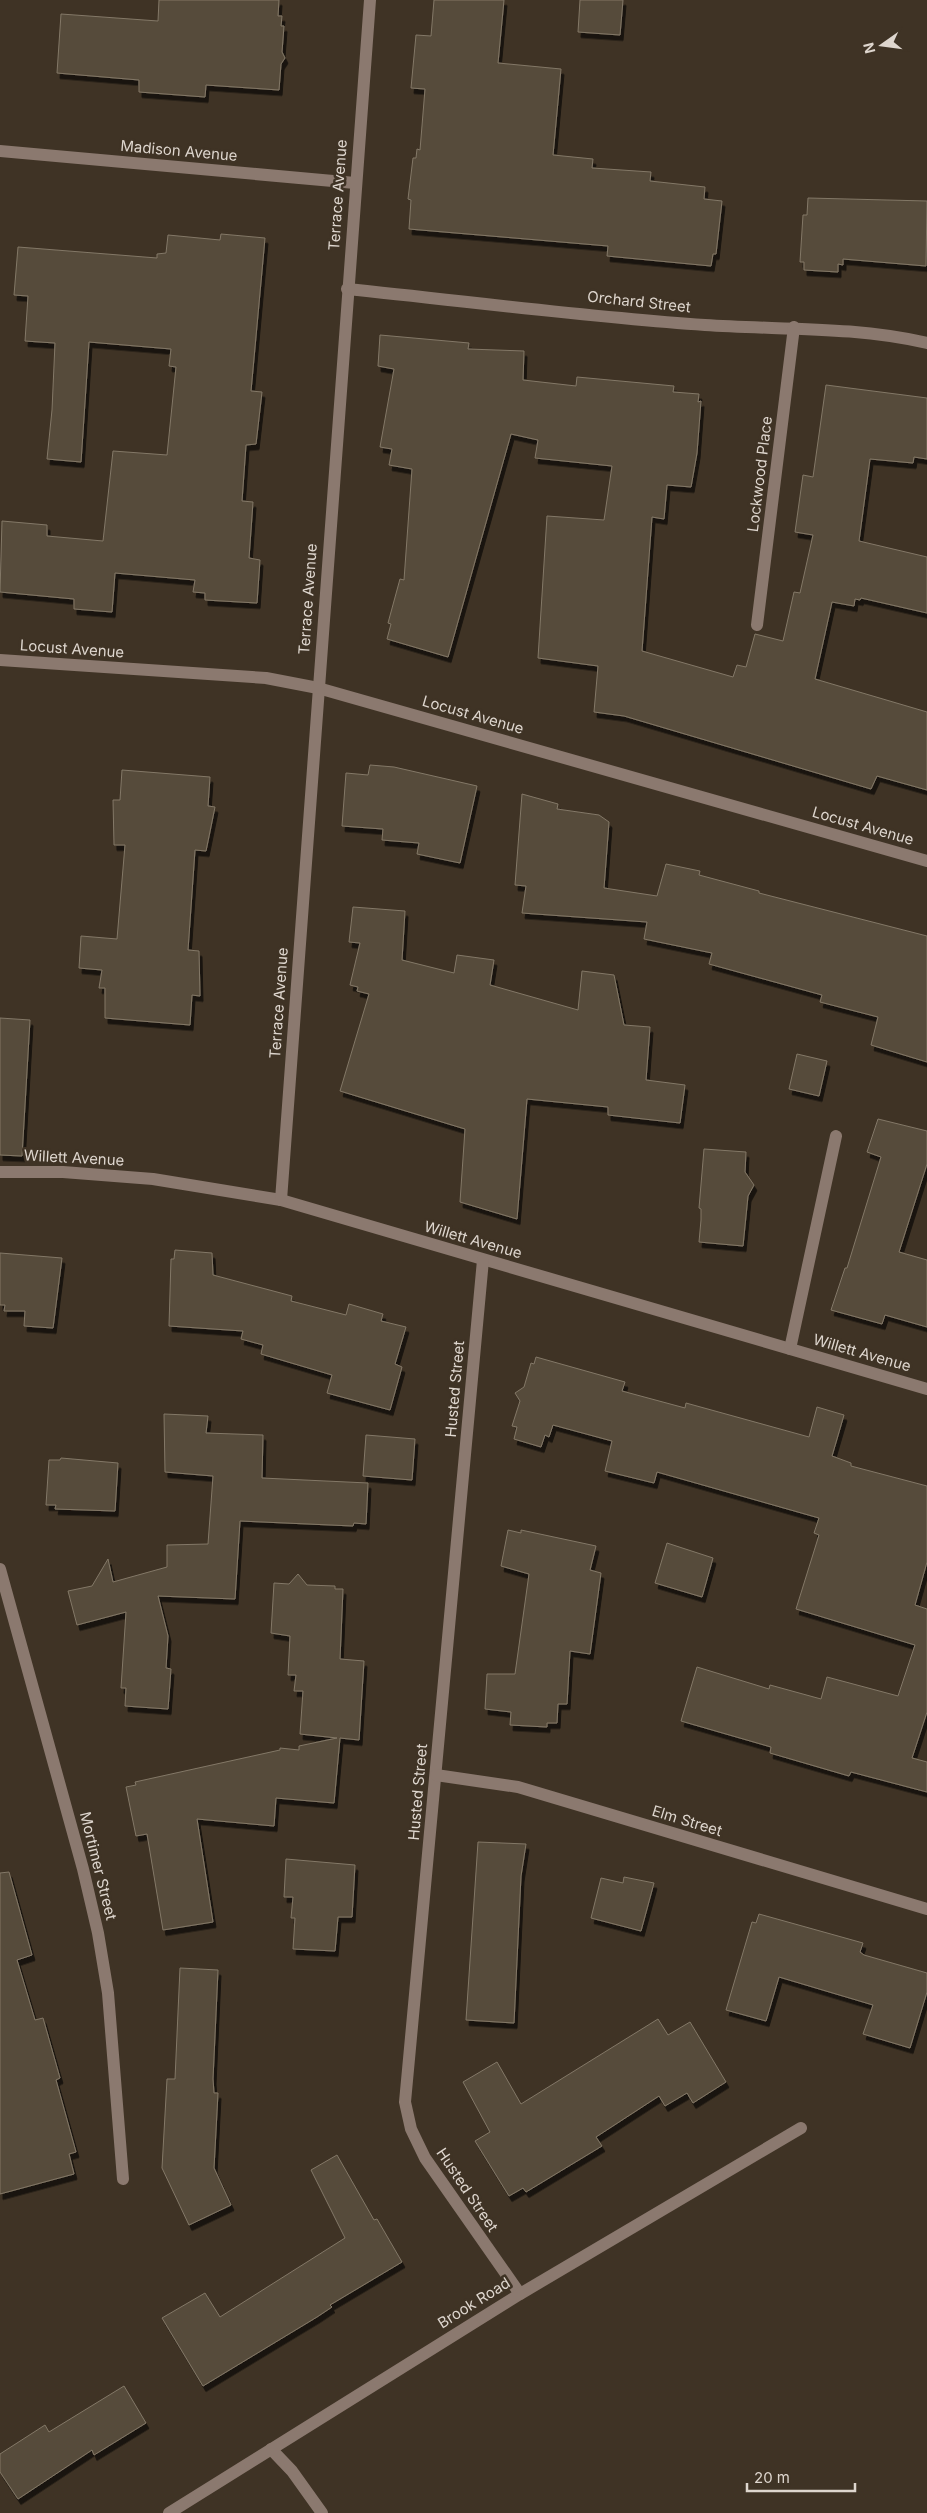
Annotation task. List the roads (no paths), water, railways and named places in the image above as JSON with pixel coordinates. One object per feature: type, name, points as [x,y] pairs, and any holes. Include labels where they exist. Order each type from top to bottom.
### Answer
[{"type":"street","name":"Terrace Avenue","points":[[281,1200],[347,289],[370,0]]},
{"type":"street","name":"Madison Avenue","points":[[0,151],[355,183]]},
{"type":"street","name":"Orchard Street","points":[[347,289],[706,325],[794,327],[893,335],[927,343]]},
{"type":"street","name":"Lockwood Place","points":[[757,625],[794,327]]},
{"type":"street","name":"Locust Avenue","points":[[0,660],[266,678],[318,688],[927,861]]},
{"type":"street","points":[[790,1349],[836,1136]]},
{"type":"street","name":"Willett Avenue","points":[[0,1172],[63,1172],[153,1179],[281,1200],[927,1389]]},
{"type":"street","name":"Husted Street","points":[[483,1260],[405,2102],[411,2129],[424,2158],[520,2294]]},
{"type":"street","name":"Mortimer Street","points":[[0,1569],[83,1869],[98,1933],[108,1993],[123,2179]]},
{"type":"street","name":"Elm Street","points":[[436,1775],[518,1787],[927,1909]]},
{"type":"street","name":"Brook Road","points":[[170,2513],[520,2294],[801,2128]]},
{"type":"street","points":[[271,2449],[292,2471],[322,2513]]}]
